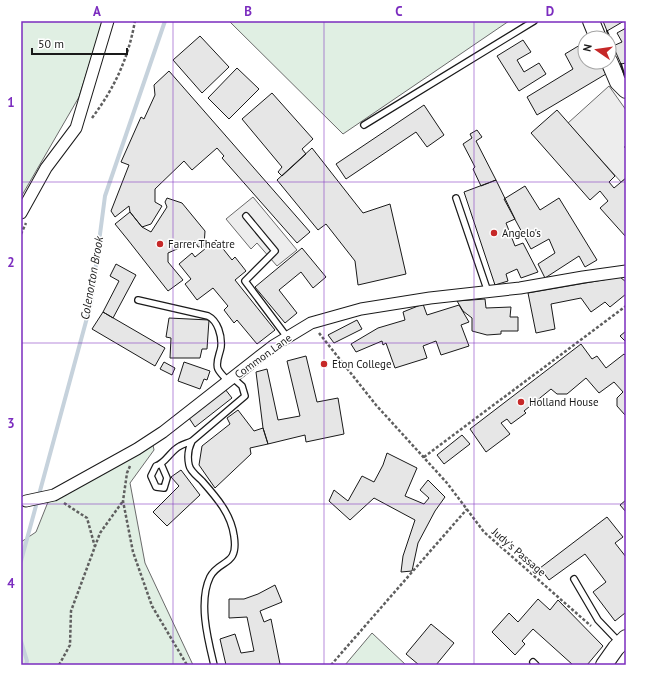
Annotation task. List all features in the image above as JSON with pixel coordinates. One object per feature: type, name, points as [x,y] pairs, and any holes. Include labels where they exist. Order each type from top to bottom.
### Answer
[{"type":"main road","points":[[613,70],[618,82],[626,90]]},
{"type":"main road","points":[[604,665],[623,641]]},
{"type":"street","points":[[21,213],[46,168],[76,128],[108,21]]},
{"type":"street","name":"Common Lane","points":[[23,503],[54,495],[137,449],[163,432],[273,346],[311,323],[361,309],[430,298],[520,288],[583,277],[626,272]]},
{"type":"lane","points":[[364,125],[534,21]]},
{"type":"lane","points":[[456,198],[488,292]]},
{"type":"lane","points":[[246,216],[275,251],[245,281],[287,337]]},
{"type":"lane","points":[[138,300],[208,316],[213,319],[221,336],[221,347],[217,361],[218,370],[230,380],[242,386],[245,396],[192,441],[180,446],[161,464]]},
{"type":"lane","points":[[192,441],[188,450],[189,466],[217,498],[231,521],[234,537],[234,551],[231,559],[214,572],[207,585],[205,599],[205,622],[214,665]]},
{"type":"lane","points":[[574,579],[598,620],[623,641]]},
{"type":"path","points":[[424,457],[626,306]]},
{"type":"path","name":"Judy's Passage","points":[[311,323],[376,405],[447,482],[484,532],[593,628]]},
{"type":"path","points":[[137,449],[127,473],[123,501],[133,552],[152,606],[186,665]]},
{"type":"path","points":[[54,495],[86,518],[95,547]]},
{"type":"path","points":[[59,665],[70,645],[71,611],[100,533],[123,501]]},
{"type":"path","points":[[331,665],[467,509]]},
{"type":"green space","points":[[21,21],[103,21],[79,97],[21,197]]},
{"type":"green space","points":[[229,21],[509,21],[343,134]]},
{"type":"green space","points":[[153,445],[154,450],[130,483],[145,563],[193,665],[21,665],[21,542],[36,532],[48,502]]},
{"type":"green space","points":[[372,633],[406,665],[345,665]]},
{"type":"shaded area","points":[[609,86],[626,110],[626,145],[624,147],[626,149],[626,178],[621,182],[568,123]]},
{"type":"shaded area","points":[[253,197],[297,250],[277,266],[257,243],[251,249],[226,219]]},
{"type":"building","points":[[603,21],[624,21],[609,30],[607,30]]},
{"type":"building","points":[[626,28],[626,63],[621,64],[617,55],[617,44],[622,42],[617,33]]},
{"type":"building","points":[[200,36],[229,67],[202,93],[173,60]]},
{"type":"building","points":[[523,40],[531,52],[517,60],[524,72],[539,63],[546,74],[519,91],[497,56]]},
{"type":"building","points":[[577,47],[577,70],[604,70],[606,74],[537,115],[527,97],[573,69],[565,54]]},
{"type":"building","points":[[237,68],[259,89],[229,119],[208,98]]},
{"type":"building","points":[[169,71],[310,232],[297,243],[222,158],[224,156],[217,148],[192,170],[184,161],[155,189],[155,202],[162,206],[151,224],[142,227],[130,212],[129,206],[115,217],[111,211],[129,165],[121,162],[141,117],[144,119],[155,95],[154,85]]},
{"type":"building","points":[[272,93],[313,139],[302,149],[306,154],[282,176],[278,172],[282,167],[242,119]]},
{"type":"building","points":[[424,105],[444,135],[427,147],[416,132],[346,179],[336,164]]},
{"type":"building","points":[[557,110],[615,176],[609,182],[614,188],[626,178],[626,237],[600,208],[608,201],[600,191],[590,200],[531,133]]},
{"type":"building","points":[[477,130],[482,137],[476,141],[496,180],[481,186],[473,169],[475,167],[463,144],[472,138],[470,134]]},
{"type":"building","points":[[312,148],[363,213],[390,204],[406,274],[358,285],[355,261],[326,224],[318,230],[277,180]]},
{"type":"building","name":"Angelo's","points":[[496,180],[515,219],[506,223],[515,246],[523,243],[538,272],[521,278],[517,269],[506,274],[508,281],[495,285],[464,192]]},
{"type":"building","points":[[525,186],[540,210],[559,198],[597,260],[585,267],[579,256],[545,278],[538,264],[555,253],[549,239],[531,249],[504,199]]},
{"type":"building","name":"Farrer Theatre","points":[[167,198],[182,203],[205,231],[204,246],[198,247],[195,241],[168,253],[168,262],[183,280],[168,291],[115,224],[130,212],[142,227],[151,232],[167,207],[165,202]]},
{"type":"building","points":[[216,240],[232,260],[235,257],[246,271],[235,280],[275,330],[257,344],[237,320],[234,323],[224,310],[228,306],[213,288],[197,300],[185,284],[191,279],[179,264],[192,253],[195,257]]},
{"type":"building","points":[[302,248],[326,277],[313,288],[301,272],[279,290],[297,313],[285,323],[255,287]]},
{"type":"building","points":[[116,264],[136,275],[113,318],[103,312],[119,281],[110,276]]},
{"type":"building","points":[[620,277],[626,282],[626,294],[610,307],[605,302],[591,312],[581,298],[551,304],[555,329],[536,333],[528,293]]},
{"type":"building","points":[[485,299],[486,308],[511,307],[510,317],[518,317],[518,331],[501,331],[501,334],[487,335],[472,331],[472,318],[463,311],[457,301]]},
{"type":"building","points":[[423,304],[427,315],[459,305],[469,322],[461,325],[469,346],[441,355],[436,341],[423,346],[427,358],[395,368],[386,343],[383,345],[382,341],[356,352],[351,344],[378,328],[405,320],[403,312]]},
{"type":"building","points":[[103,312],[165,348],[155,366],[92,329]]},
{"type":"building","points":[[169,318],[209,320],[207,349],[202,349],[200,358],[170,358],[171,338],[166,337]]},
{"type":"building","points":[[357,320],[362,329],[334,343],[328,335]]},
{"type":"building","points":[[626,331],[626,342],[620,336]]},
{"type":"building","name":"Holland House","points":[[581,344],[592,359],[597,356],[606,368],[624,354],[626,356],[626,414],[625,415],[617,406],[617,398],[623,392],[614,382],[599,393],[586,378],[567,394],[557,394],[551,389],[524,411],[526,413],[511,424],[507,419],[501,423],[510,434],[486,452],[470,429]]},
{"type":"building","points":[[306,356],[317,402],[338,398],[344,434],[306,442],[305,435],[268,444],[263,428],[256,372],[267,369],[278,420],[300,416],[287,361]]},
{"type":"building","points":[[164,362],[175,368],[172,375],[160,369]]},
{"type":"building","points":[[184,362],[210,371],[207,380],[204,379],[200,389],[178,381]]},
{"type":"building","points":[[225,389],[232,398],[195,427],[189,418]]},
{"type":"building","points":[[238,410],[254,431],[263,428],[268,444],[250,448],[251,454],[215,488],[199,465],[202,446],[230,424],[227,418]]},
{"type":"building","points":[[462,435],[470,444],[444,464],[437,455]]},
{"type":"building","points":[[387,453],[417,468],[405,496],[424,504],[429,498],[420,490],[428,480],[445,497],[435,511],[418,543],[412,571],[401,572],[403,556],[415,520],[374,498],[350,520],[329,501],[334,490],[348,501],[362,476],[374,482],[383,465]]},
{"type":"building","points":[[181,470],[200,495],[167,526],[153,512],[179,486],[171,477]]},
{"type":"building","points":[[626,500],[626,512],[620,505]]},
{"type":"building","points":[[607,517],[623,537],[615,543],[626,557],[626,615],[625,613],[615,621],[593,592],[606,582],[585,554],[549,580],[540,568]]},
{"type":"building","points":[[275,585],[282,602],[260,611],[264,622],[271,619],[280,664],[226,665],[220,639],[235,634],[241,653],[254,651],[247,617],[229,618],[229,599],[244,599],[258,594]]},
{"type":"building","points":[[538,599],[550,610],[558,600],[603,646],[587,665],[573,665],[533,629],[522,641],[525,644],[515,655],[492,632],[509,613],[518,622]]},
{"type":"building","points":[[431,624],[454,643],[436,665],[419,665],[406,654]]},
{"type":"waterway","name":"Colenorton Brook","points":[[21,561],[91,303],[105,196],[165,21]]},
{"type":"waterway","name":"Colenorton Brook","points":[[21,641],[27,661],[26,665]]},
{"type":"wall","points":[[621,64],[625,77]]},
{"type":"place","name":"Angelo's","points":[[494,233]]},
{"type":"place","name":"Farrer Theatre","points":[[160,244]]},
{"type":"place","name":"Eton College","points":[[324,364]]},
{"type":"place","name":"Holland House","points":[[521,402]]}]
